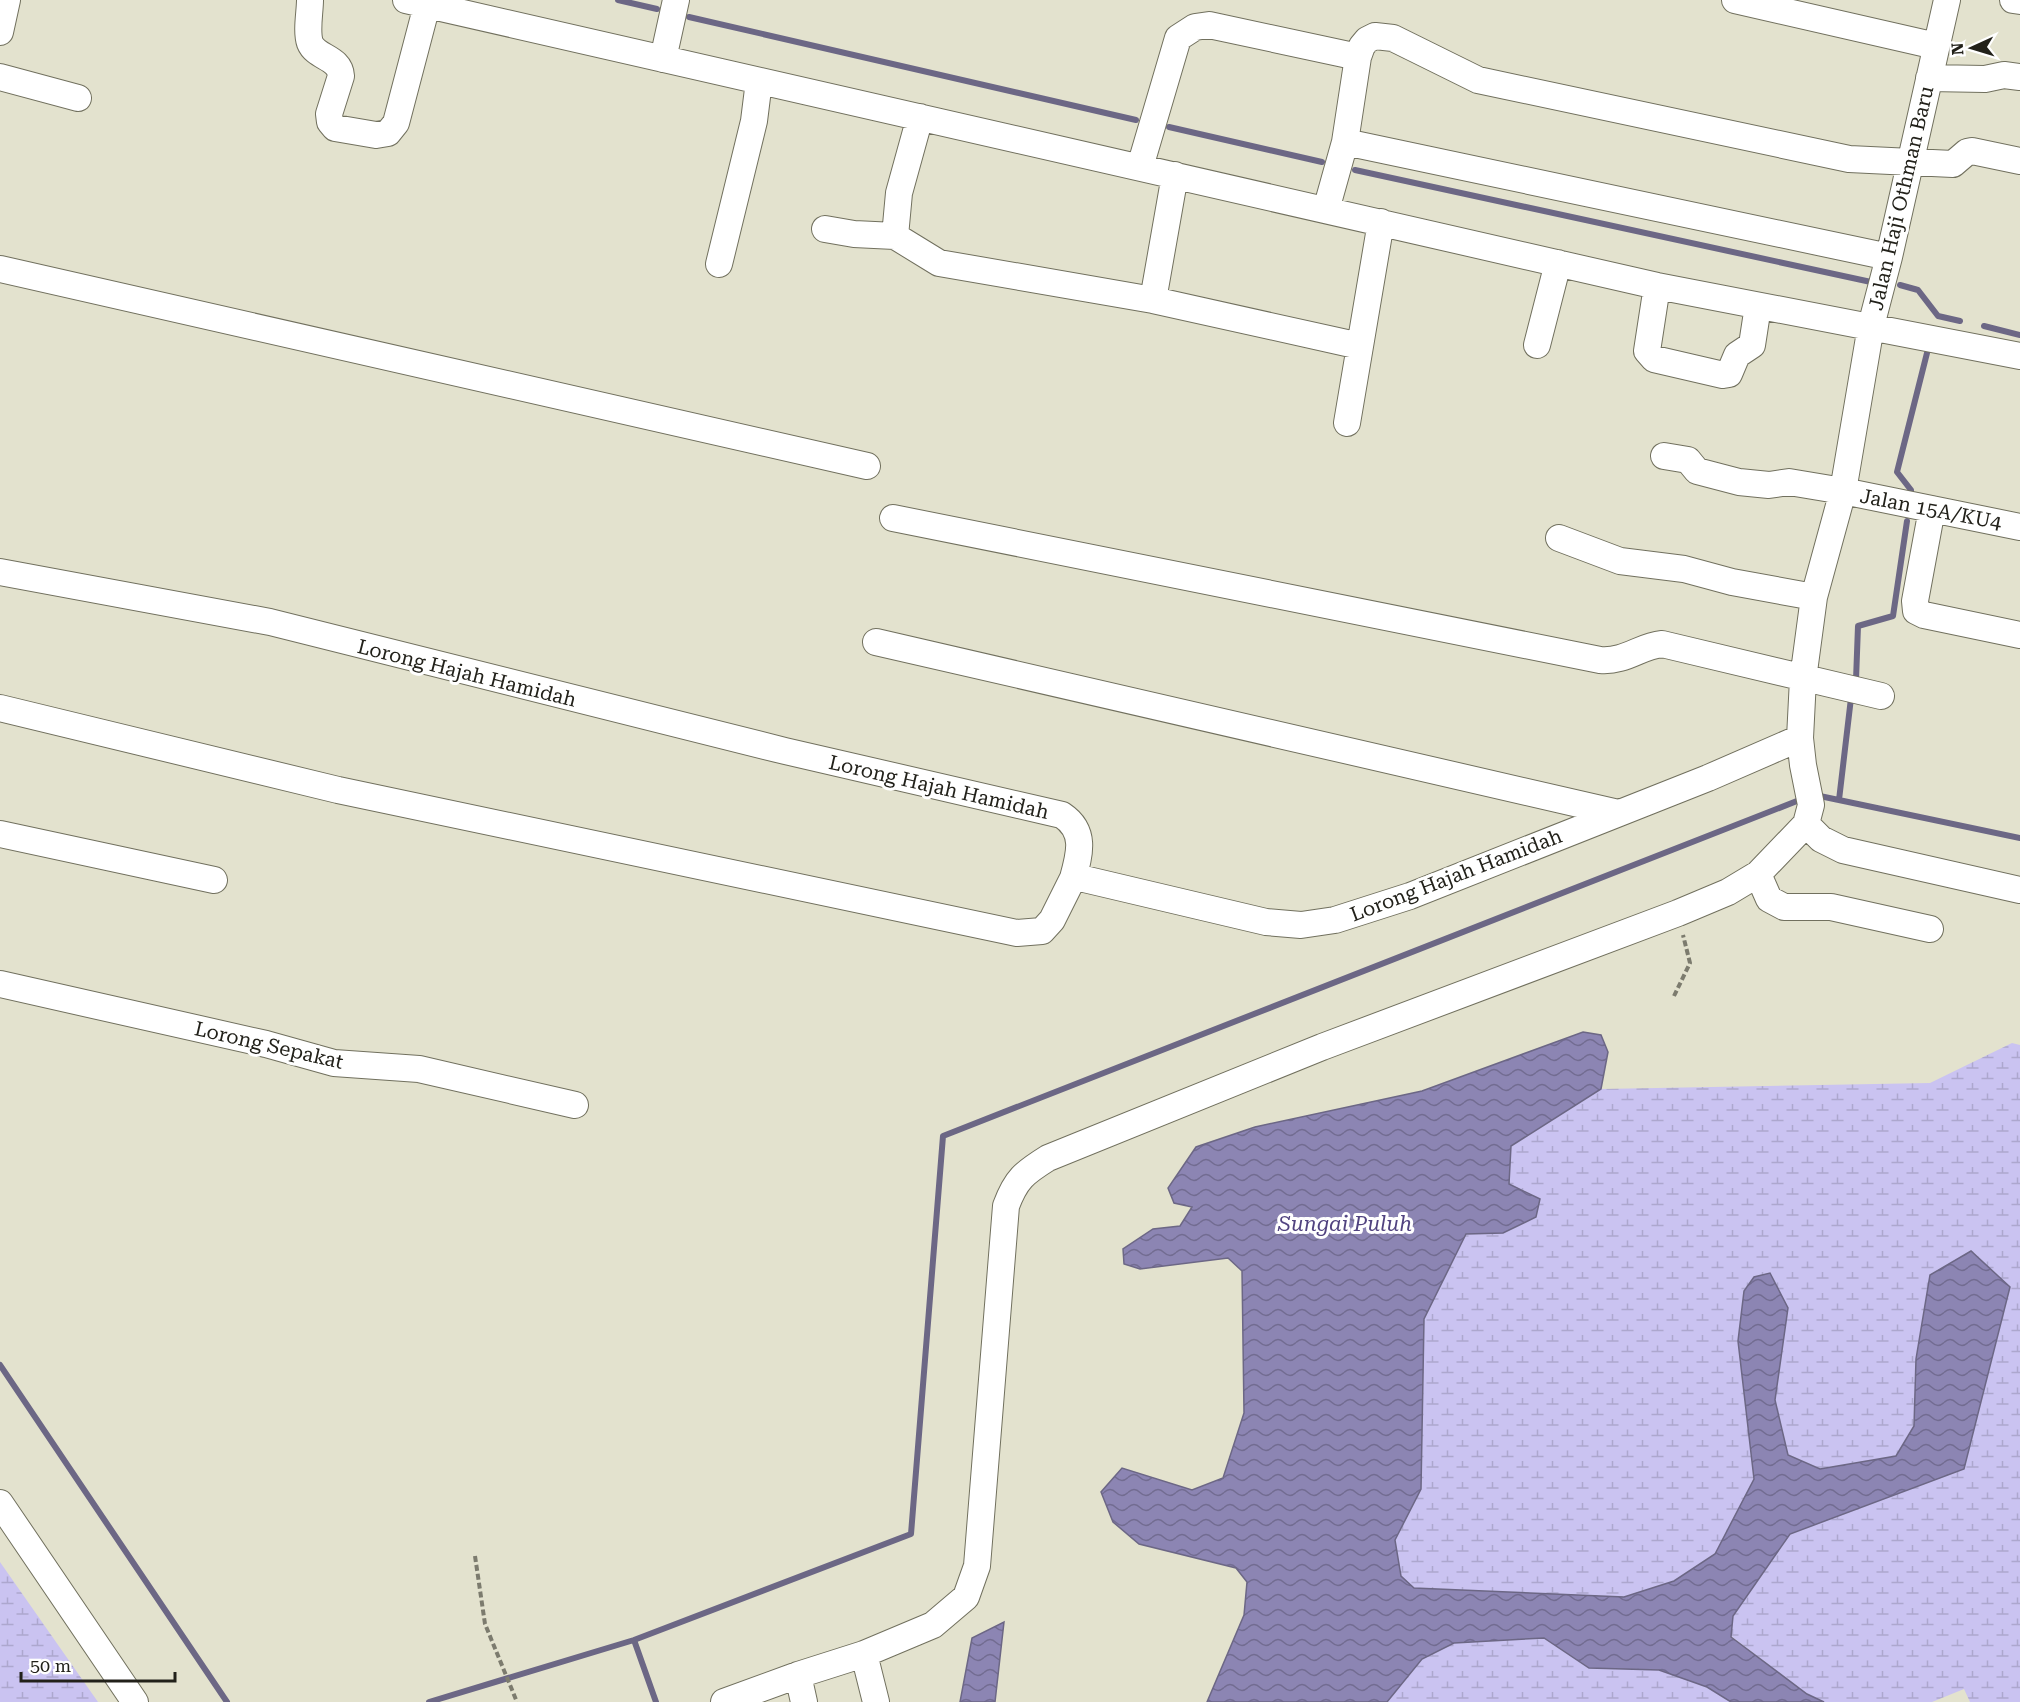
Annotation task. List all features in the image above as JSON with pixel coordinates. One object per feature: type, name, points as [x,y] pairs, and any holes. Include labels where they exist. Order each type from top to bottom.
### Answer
[{"type":"street","points":[[0,32],[7,0]]},
{"type":"street","points":[[310,0],[310,42],[315,50],[340,69],[341,76],[329,114],[330,122],[335,128],[375,135],[388,133],[396,123],[417,2],[1657,285],[2020,356]]},
{"type":"street","points":[[663,59],[676,0]]},
{"type":"street","points":[[1735,0],[1936,46]]},
{"type":"street","name":"Jalan Haji Othman Baru","points":[[1809,814],[1800,738],[1803,679],[1814,597],[1843,491],[1871,327],[1947,0]]},
{"type":"street","points":[[2013,0],[2020,1]]},
{"type":"street","points":[[1140,167],[1178,38],[1196,27],[1209,25],[1358,57]]},
{"type":"street","points":[[1326,210],[1345,142],[1358,57],[1362,46],[1375,36],[1393,38],[1478,80],[1849,159],[1911,160],[1953,164],[1967,152],[1972,151],[2020,161]]},
{"type":"street","points":[[1929,78],[1985,79],[2004,75],[2020,77]]},
{"type":"street","points":[[0,77],[78,98]]},
{"type":"street","points":[[719,264],[754,122],[759,81]]},
{"type":"street","points":[[895,236],[899,193],[920,117]]},
{"type":"street","points":[[1345,142],[1889,257]]},
{"type":"street","points":[[1153,300],[1175,176]]},
{"type":"street","points":[[1347,423],[1381,222]]},
{"type":"street","points":[[825,229],[854,234],[895,236],[939,263],[1153,300],[1360,346]]},
{"type":"street","points":[[1537,345],[1558,263]]},
{"type":"street","points":[[0,269],[867,466]]},
{"type":"street","points":[[1657,285],[1647,351],[1654,359],[1723,375],[1729,374],[1737,355],[1752,345],[1758,306]]},
{"type":"street","name":"Jalan 15A/KU4","points":[[1664,456],[1688,460],[1697,471],[1739,482],[1770,485],[1790,483],[1843,491],[2020,527]]},
{"type":"street","points":[[1932,509],[1915,601],[1916,611],[1924,615],[2020,635]]},
{"type":"street","points":[[893,518],[1600,660],[1611,661],[1662,644],[1881,696]]},
{"type":"street","points":[[1559,538],[1620,561],[1684,570],[1732,582],[1814,597]]},
{"type":"street","name":"Lorong Hajah Hamidah","points":[[0,572],[270,622],[762,746],[1062,815],[1071,822],[1079,834],[1073,878],[1266,922],[1301,925],[1335,920],[1410,896],[1708,778],[1800,738]]},
{"type":"street","points":[[876,642],[1618,813]]},
{"type":"street","points":[[0,708],[338,789],[1017,933],[1042,931],[1052,920],[1073,878]]},
{"type":"street","points":[[724,1702],[864,1654],[933,1625],[966,1597],[977,1566],[1006,1206],[1013,1187],[1027,1172],[1048,1158],[1322,1047],[1728,892],[1758,874],[1809,814],[1821,838],[1843,850],[2020,890]]},
{"type":"street","points":[[0,834],[214,880]]},
{"type":"street","points":[[1758,874],[1769,899],[1784,907],[1831,907],[1930,929]]},
{"type":"street","name":"Lorong Sepakat","points":[[0,984],[266,1044],[334,1063],[419,1069],[575,1105]]},
{"type":"street","points":[[0,1503],[135,1702]]},
{"type":"street","points":[[864,1654],[876,1702]]},
{"type":"street","points":[[798,1675],[804,1702]]},
{"type":"path","points":[[1674,996],[1690,963],[1678,913]]},
{"type":"path","points":[[475,1556],[485,1624],[516,1700]]},
{"type":"green space","points":[[2012,1043],[2020,1045],[2020,1702],[1970,1702],[1964,1689],[1932,1702],[1824,1702],[1807,1694],[1731,1636],[1733,1616],[1790,1534],[1964,1469],[1916,1359],[1914,1426],[1896,1456],[1820,1469],[1788,1455],[1775,1400],[1788,1308],[1738,1341],[1754,1479],[1715,1554],[1674,1581],[1624,1597],[1414,1588],[1401,1577],[1395,1540],[1421,1489],[1424,1319],[1466,1234],[1503,1233],[1536,1217],[1540,1199],[1509,1184],[1511,1145],[1601,1089],[1930,1083]]},
{"type":"green space","points":[[0,1562],[98,1702],[0,1702]]},
{"type":"green space","points":[[1544,1638],[1589,1668],[1659,1670],[1707,1687],[1731,1702],[1387,1702],[1422,1659],[1454,1643]]},
{"type":"water","name":"Sungai Puluh","points":[[1583,1032],[1601,1035],[1608,1052],[1601,1089],[1511,1146],[1509,1184],[1540,1199],[1536,1217],[1503,1233],[1466,1234],[1424,1319],[1421,1489],[1395,1540],[1401,1576],[1414,1588],[1624,1597],[1674,1581],[1715,1554],[1754,1479],[1738,1341],[1744,1291],[1754,1277],[1770,1273],[1788,1308],[1775,1400],[1788,1455],[1820,1469],[1896,1456],[1914,1426],[1916,1359],[1930,1275],[1971,1251],[2010,1287],[1964,1469],[1790,1534],[1733,1616],[1731,1637],[1807,1694],[1824,1702],[1731,1702],[1707,1687],[1659,1670],[1589,1668],[1544,1638],[1454,1643],[1422,1659],[1387,1702],[1207,1702],[1244,1615],[1247,1582],[1236,1568],[1139,1544],[1113,1522],[1101,1492],[1122,1468],[1192,1490],[1223,1478],[1244,1413],[1242,1271],[1228,1258],[1140,1269],[1124,1264],[1123,1249],[1153,1229],[1180,1226],[1192,1207],[1174,1203],[1168,1188],[1196,1147],[1255,1127],[1422,1091]]},
{"type":"water","points":[[1004,1622],[995,1702],[960,1702],[972,1638]]},
{"type":"waterway","points":[[618,0],[657,9]]},
{"type":"waterway","points":[[689,17],[1136,120]]},
{"type":"waterway","points":[[1169,127],[1322,162]]},
{"type":"waterway","points":[[1355,170],[1871,282]]},
{"type":"waterway","points":[[1900,285],[1918,290],[1938,316],[1960,321]]},
{"type":"waterway","points":[[1984,326],[2020,335]]},
{"type":"waterway","points":[[1911,496],[1911,490],[1897,472],[1927,353]]},
{"type":"waterway","points":[[1856,680],[1858,626],[1893,616],[1907,521]]},
{"type":"waterway","points":[[1839,800],[1851,698]]},
{"type":"waterway","points":[[1815,795],[2020,838]]},
{"type":"waterway","points":[[429,1702],[634,1640],[911,1534],[943,1136],[1802,799]]},
{"type":"waterway","points":[[0,1365],[227,1702]]},
{"type":"waterway","points":[[634,1640],[656,1702]]}]
